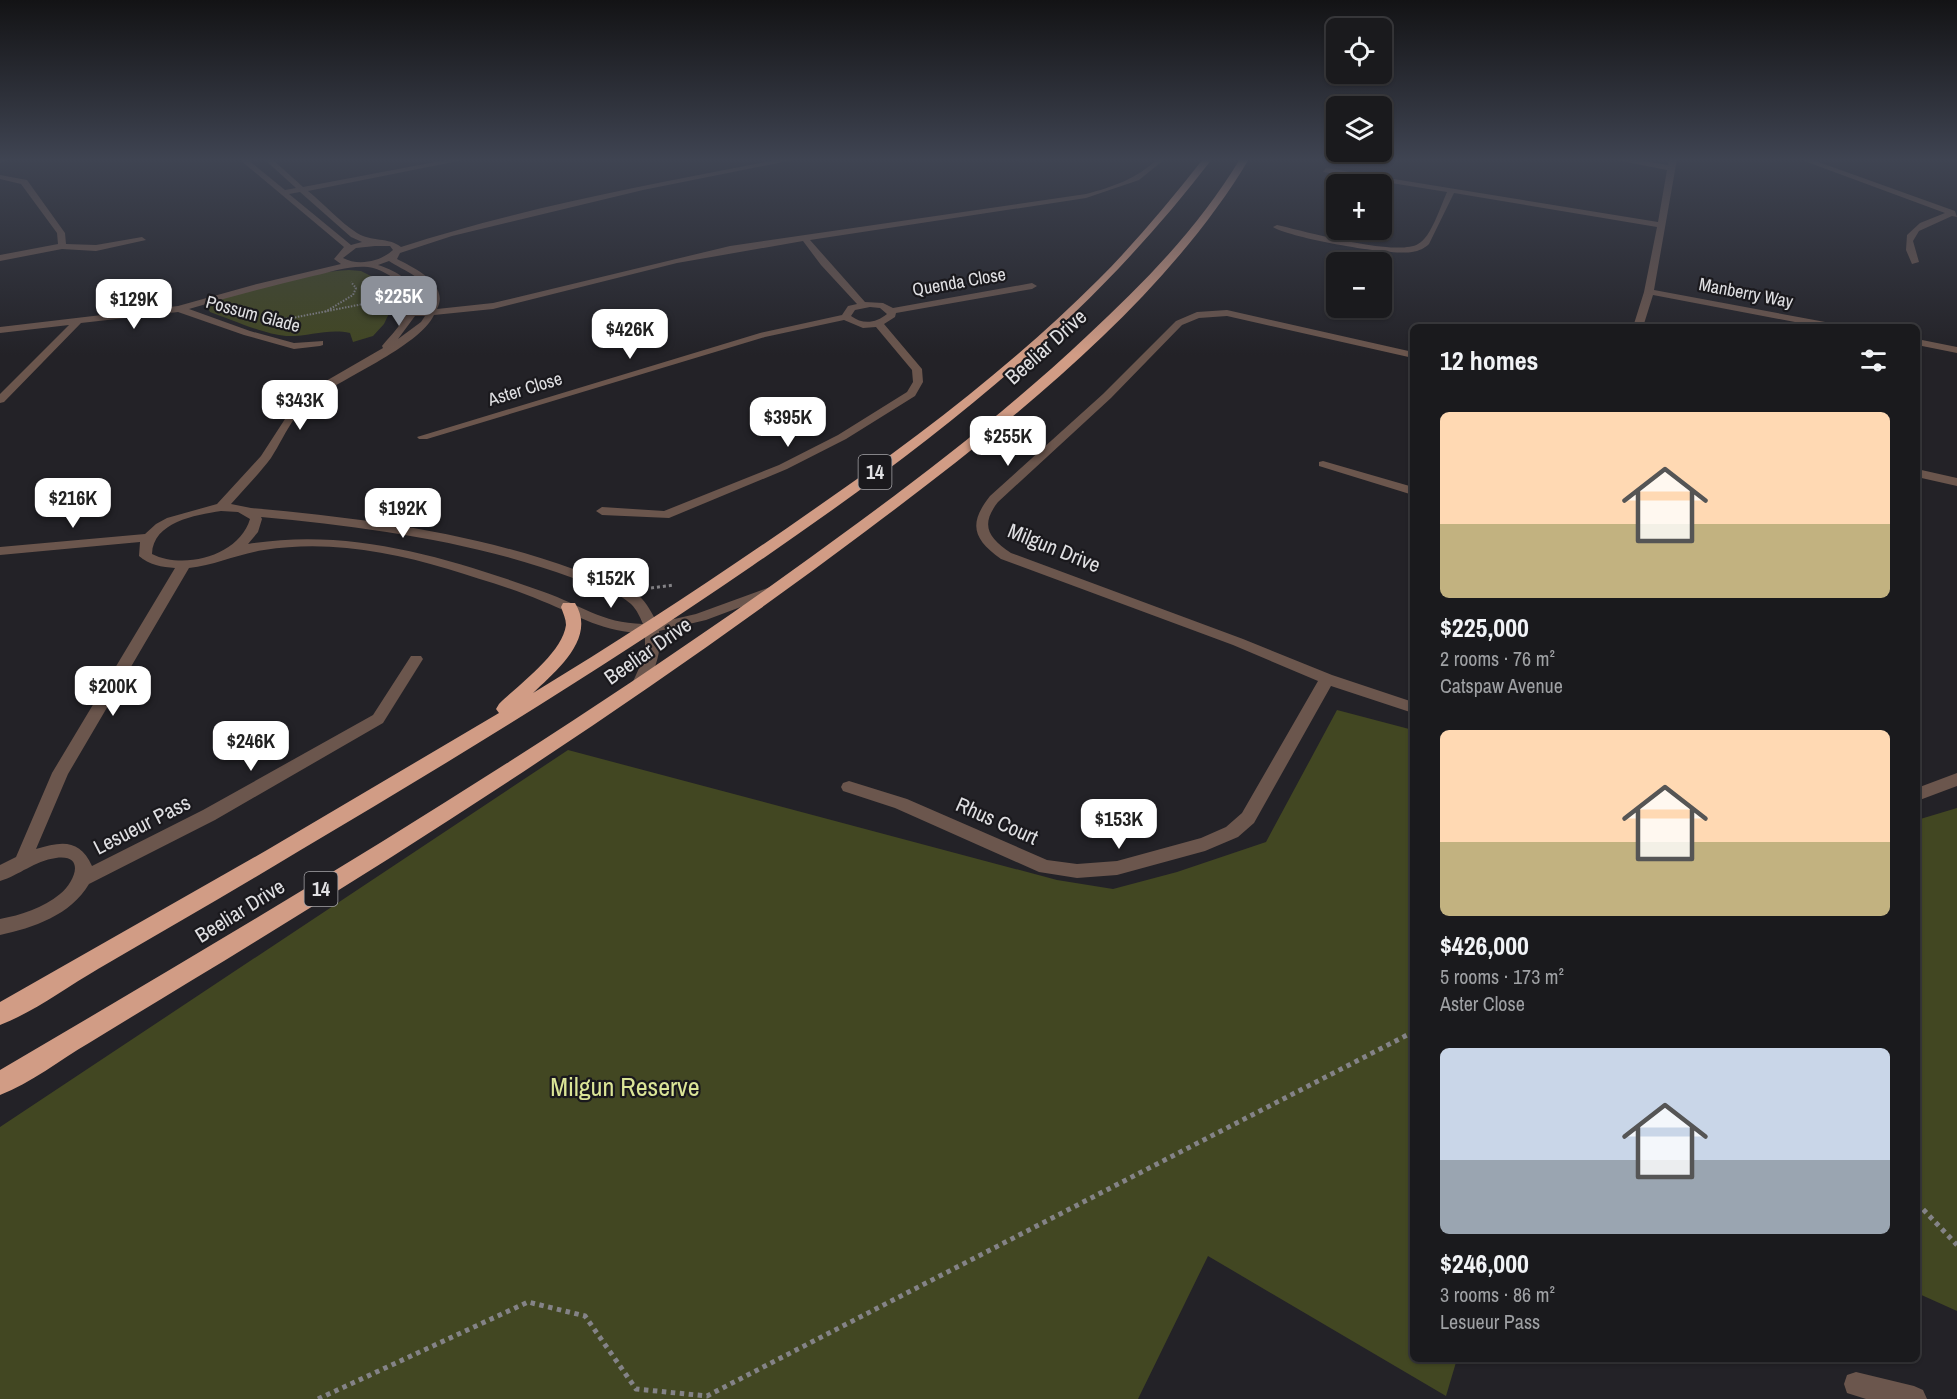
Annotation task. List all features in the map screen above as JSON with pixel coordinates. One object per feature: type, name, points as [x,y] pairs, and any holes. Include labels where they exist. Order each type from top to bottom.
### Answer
[{"type":"highway","name":"Beeliar Drive","points":[[0,1014],[269,860],[651,627],[788,535],[932,431],[1045,337],[1119,266],[1157,224]]},
{"type":"highway","name":"Beeliar Drive","points":[[0,1083],[198,965],[491,785],[637,688],[784,585],[928,478],[983,434],[1129,303],[1200,224]]},
{"type":"highway","points":[[492,724],[554,661],[570,640],[574,626],[568,607]]},
{"type":"street","points":[[56,224],[62,233],[62,246]]},
{"type":"street","points":[[321,224],[350,248]]},
{"type":"street","points":[[222,507],[265,458],[300,404],[330,383],[408,338],[425,324],[432,312],[434,291],[419,274],[393,260],[395,253],[392,244],[375,243],[354,235],[341,224]]},
{"type":"street","points":[[366,264],[449,234],[490,224]]},
{"type":"street","points":[[411,314],[493,306],[677,260],[897,224]]},
{"type":"street","points":[[1408,251],[1422,246],[1435,224]]},
{"type":"street","points":[[1639,324],[1649,292],[1660,225],[1656,224]]},
{"type":"street","points":[[1915,262],[1907,247],[1908,238],[1913,231],[1930,224]]},
{"type":"street","points":[[1277,227],[1380,249],[1408,251],[1422,257]]},
{"type":"street","points":[[338,259],[340,253],[350,248],[449,234]]},
{"type":"street","points":[[805,238],[862,305]]},
{"type":"street","points":[[0,258],[62,246],[96,248],[142,240]]},
{"type":"street","points":[[260,286],[338,259],[353,264]]},
{"type":"street","points":[[0,330],[179,309],[260,286],[353,264],[366,264],[384,269],[403,280],[414,305],[411,314],[379,355]]},
{"type":"street","name":"Quenda Close","points":[[891,311],[1032,286]]},
{"type":"street","name":"Manberry Way","points":[[1649,292],[1820,324]]},
{"type":"street","points":[[862,305],[877,305],[891,311],[890,318],[878,323],[861,324],[846,317],[848,311],[862,305]]},
{"type":"street","name":"Possum Glade","points":[[179,309],[247,333],[294,346],[320,343]]},
{"type":"street","name":"Milgun Drive","points":[[1410,354],[1246,316],[1211,312],[1187,317],[1179,322],[1107,396],[983,511],[980,524],[984,536],[992,547],[1006,556],[1238,642],[1327,679],[1410,707]]},
{"type":"street","name":"Aster Close","points":[[423,437],[782,330],[846,317]]},
{"type":"street","points":[[0,400],[77,322]]},
{"type":"street","points":[[602,511],[665,515],[783,466],[842,438],[904,399],[918,386],[920,376],[905,354],[878,323]]},
{"type":"street","points":[[1920,343],[1957,350]]},
{"type":"street","points":[[1323,464],[1410,490]]},
{"type":"street","points":[[1920,474],[1957,482]]},
{"type":"street","points":[[637,688],[648,672],[654,646],[651,627],[638,602],[559,567],[502,548],[392,527],[251,512],[234,507],[188,513],[171,520],[148,538],[144,547],[145,556],[153,562],[184,565],[227,552],[301,542],[326,542],[386,551],[457,567],[548,597],[609,626],[627,628],[651,627],[669,625],[716,613],[784,585]]},
{"type":"street","points":[[227,552],[251,535],[256,526],[256,519],[251,512]]},
{"type":"street","points":[[0,551],[148,538]]},
{"type":"street","points":[[23,860],[60,773],[184,565]]},
{"type":"street","name":"Lesueur Pass","points":[[0,927],[41,916],[74,892],[83,879],[209,815],[378,719],[416,659]]},
{"type":"street","name":"Rhus Court","points":[[849,788],[901,803],[1045,867],[1077,871],[1118,868],[1205,844],[1232,831],[1248,818],[1327,679]]},
{"type":"street","points":[[1920,794],[1957,779]]},
{"type":"street","points":[[0,874],[23,860],[59,851],[73,853],[82,859],[85,868],[83,879]]},
{"type":"street","points":[[1856,1384],[1914,1399]]},
{"type":"path","points":[[325,312],[353,295],[356,288],[350,281]]},
{"type":"path","points":[[267,319],[292,318],[363,304],[411,314]]},
{"type":"path","points":[[318,1399],[528,1302],[585,1316],[636,1389],[707,1396],[1410,1034]]},
{"type":"path","points":[[1920,1206],[1957,1245]]},
{"type":"green space","points":[[349,270],[361,271],[373,277],[391,296],[393,305],[384,324],[373,336],[353,342],[350,333],[342,332],[294,336],[268,333],[210,312],[208,308],[218,301],[254,287],[297,277]]},
{"type":"green space","name":"Milgun Reserve","points":[[1337,710],[1410,729],[1410,1362],[1456,1362],[1446,1396],[1208,1256],[1138,1399],[0,1399],[0,1127],[568,750],[1057,880],[1113,889],[1177,872],[1266,842]]},
{"type":"green space","points":[[1957,808],[1957,1311],[1920,1294],[1920,819]]}]
